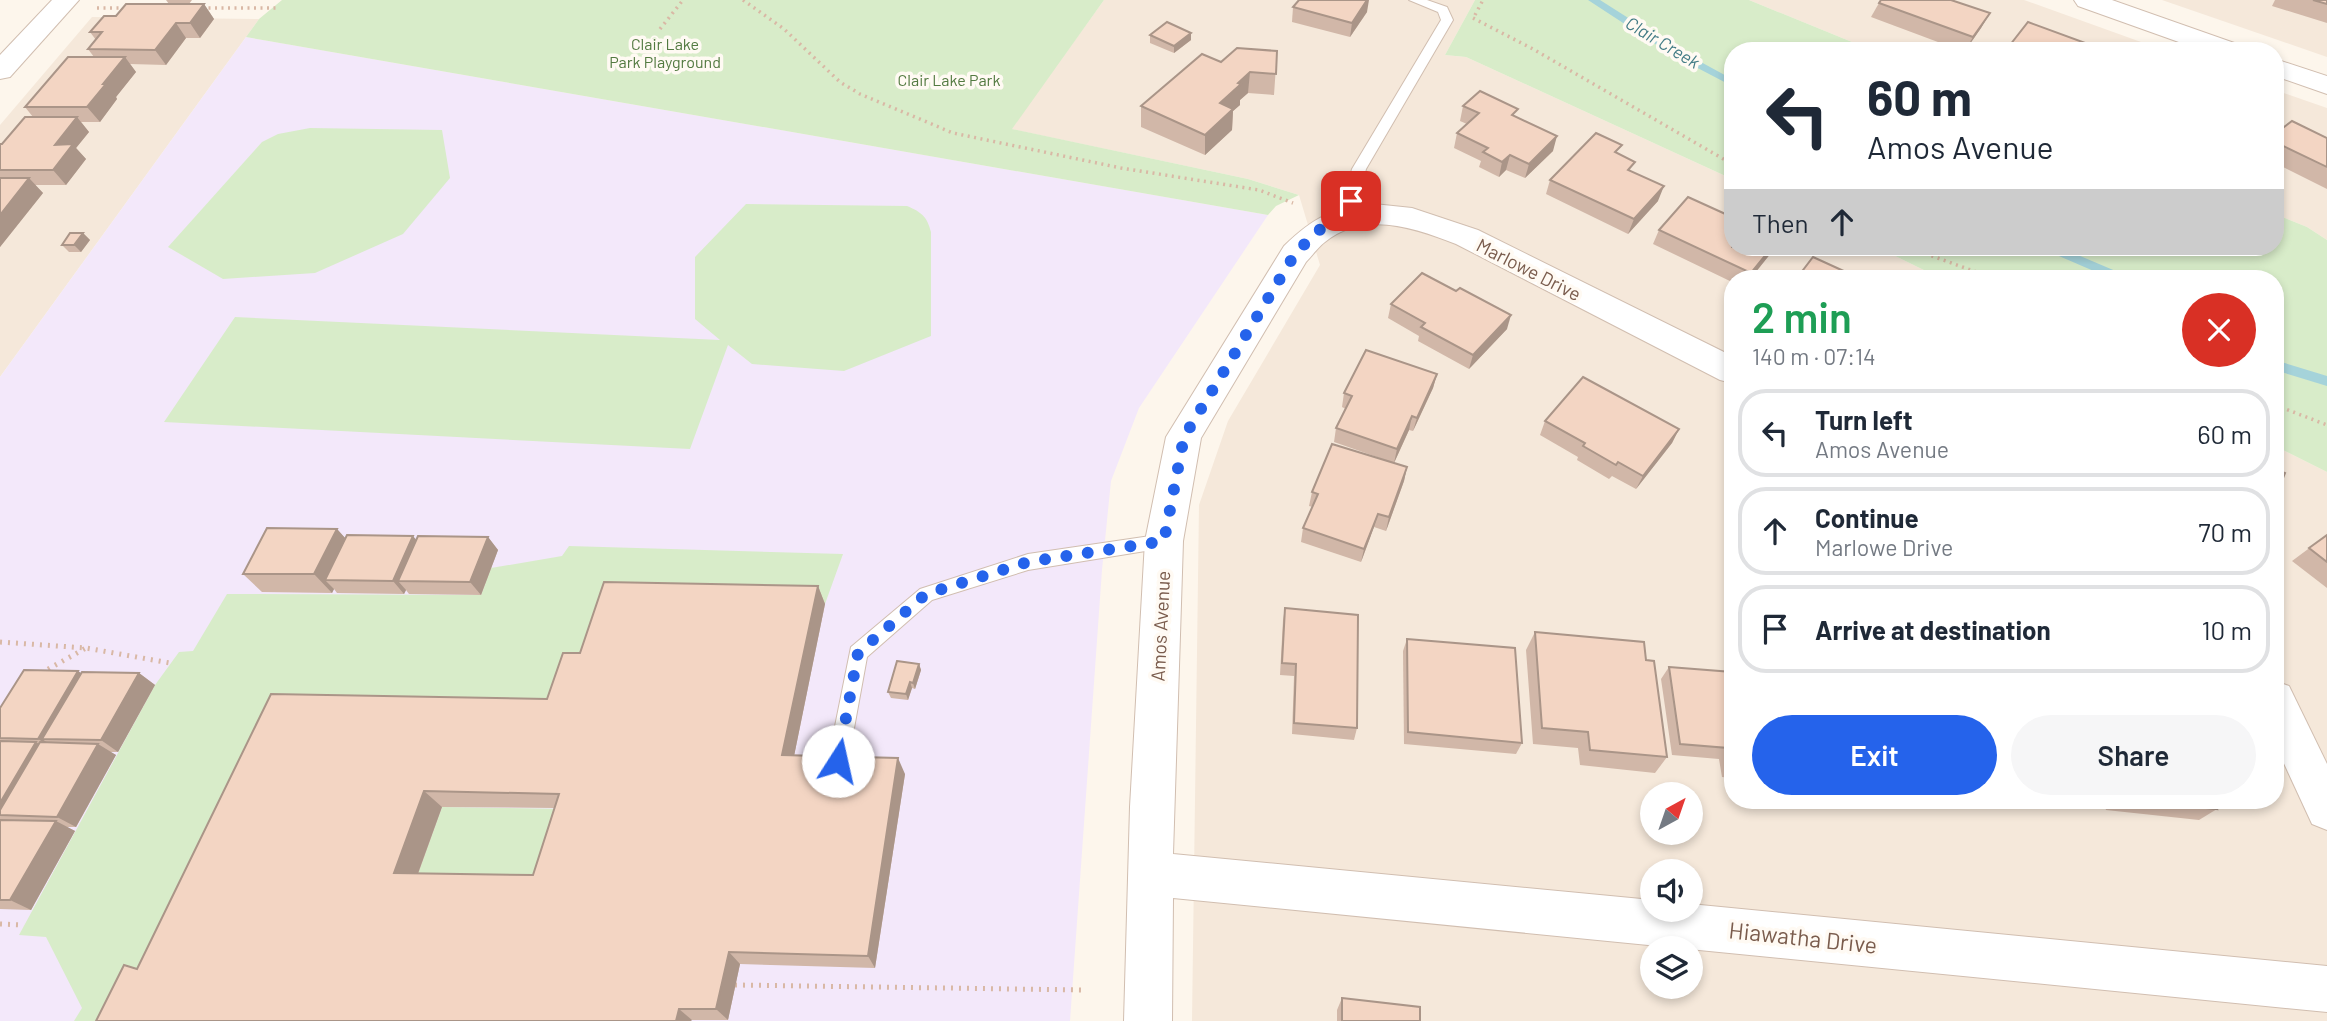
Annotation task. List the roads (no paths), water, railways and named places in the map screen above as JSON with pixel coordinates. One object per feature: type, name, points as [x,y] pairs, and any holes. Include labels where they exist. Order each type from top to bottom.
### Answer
[{"type":"street","points":[[0,71],[66,0]]},
{"type":"street","points":[[2087,0],[2205,42]]},
{"type":"street","points":[[2284,70],[2327,86]]},
{"type":"street","name":"Marlowe Drive","points":[[1319,217],[1385,214],[1425,220],[1467,237],[1724,367]]},
{"type":"street","name":"Amos Avenue","points":[[1148,1021],[1153,874],[1152,807],[1164,541],[1184,437],[1319,217]]},
{"type":"street","points":[[2284,718],[2327,810]]},
{"type":"street","name":"Hiawatha Drive","points":[[1153,874],[2327,989]]},
{"type":"lane","points":[[1319,217],[1359,169],[1447,20],[1443,10],[1415,0]]},
{"type":"lane","points":[[838,761],[858,653],[926,594],[1028,562],[1164,541]]},
{"type":"waterway","name":"Clair Creek","points":[[1593,0],[1673,51],[1724,79]]},
{"type":"waterway","name":"Clair Creek","points":[[2070,256],[2102,270]]},
{"type":"waterway","name":"Clair Creek","points":[[2284,368],[2327,381]]},
{"type":"park label","name":"Clair Lake Park Playground","points":[[665,52]]},
{"type":"park label","name":"Clair Lake Park","points":[[949,79]]}]
